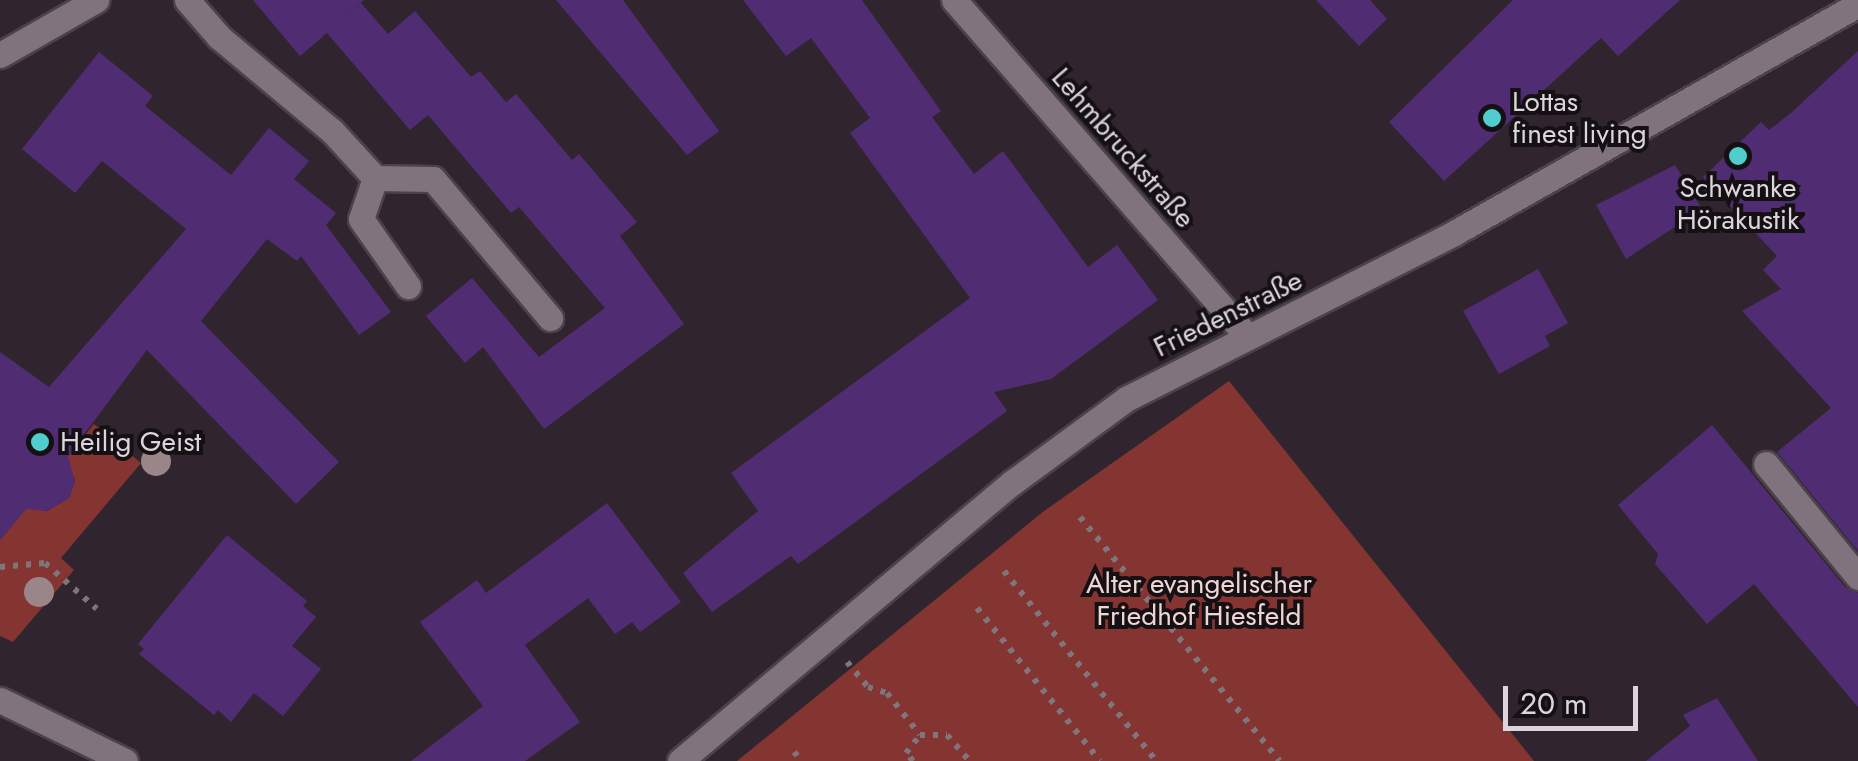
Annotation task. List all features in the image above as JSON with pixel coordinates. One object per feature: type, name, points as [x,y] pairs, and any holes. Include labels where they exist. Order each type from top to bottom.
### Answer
[{"type":"street","points":[[0,55],[96,0]]},
{"type":"street","points":[[187,0],[219,37],[332,131],[375,178],[433,179],[550,318]]},
{"type":"street","name":"Lehmbruckstraße","points":[[954,0],[1246,335]]},
{"type":"street","name":"Friedenstraße","points":[[680,761],[1013,482],[1126,398],[1454,234],[1858,4]]},
{"type":"street","points":[[375,178],[361,219],[408,286]]},
{"type":"street","points":[[1766,464],[1858,577]]},
{"type":"street","points":[[0,700],[126,761]]},
{"type":"path","points":[[1080,517],[1275,760]]},
{"type":"path","points":[[0,566],[45,563],[98,609]]},
{"type":"path","points":[[1004,572],[1156,761]]},
{"type":"path","points":[[977,608],[1100,761]]},
{"type":"path","points":[[826,638],[868,687],[887,693],[920,735]]},
{"type":"path","points":[[913,761],[906,753],[920,735]]},
{"type":"path","points":[[920,735],[948,735],[970,761]]},
{"type":"path","points":[[794,752],[802,761]]},
{"type":"green space","name":"Alter evangelischer Friedhof Hiesfeld","points":[[1229,381],[1534,761],[737,761],[1044,511]]},
{"type":"green space","points":[[94,424],[141,463],[61,558],[74,570],[13,642],[0,636],[0,540],[29,505],[47,511],[69,498],[75,480],[65,460]]},
{"type":"building","points":[[253,0],[364,0],[340,21],[361,3],[388,34],[415,11],[471,77],[480,71],[506,102],[516,94],[572,160],[579,154],[637,222],[620,236],[684,324],[544,429],[483,347],[465,363],[426,316],[472,278],[539,357],[605,308],[519,207],[511,213],[428,115],[410,130],[327,33],[300,56]]},
{"type":"building","points":[[556,0],[623,0],[719,131],[687,155]]},
{"type":"building","points":[[743,0],[862,0],[941,111],[932,117],[974,174],[1003,151],[1088,267],[1117,245],[1158,300],[1051,379],[994,392],[1007,411],[798,564],[791,556],[712,612],[683,573],[758,511],[731,473],[970,298],[850,133],[870,118],[811,38],[786,56]]},
{"type":"building","points":[[1316,0],[1370,0],[1387,19],[1359,46]]},
{"type":"building","points":[[1513,0],[1680,0],[1618,56],[1601,38],[1444,181],[1389,122]]},
{"type":"building","points":[[1858,51],[1858,551],[1777,452],[1831,408],[1742,311],[1781,289],[1763,270],[1777,256],[1703,177],[1761,122],[1769,130]]},
{"type":"building","points":[[99,52],[153,96],[145,106],[231,175],[269,128],[309,161],[294,179],[336,213],[326,225],[391,312],[359,335],[301,256],[297,261],[267,239],[201,321],[339,462],[296,504],[147,350],[68,456],[75,482],[69,498],[47,511],[26,509],[0,540],[0,352],[49,387],[186,229],[102,161],[75,193],[22,149]]},
{"type":"building","points":[[1675,165],[1702,209],[1626,259],[1596,205]]},
{"type":"building","points":[[1538,269],[1568,323],[1545,336],[1550,346],[1499,374],[1463,311]]},
{"type":"building","points":[[1712,425],[1845,587],[1858,593],[1858,707],[1754,584],[1707,624],[1655,564],[1658,554],[1618,505]]},
{"type":"building","points":[[607,503],[681,602],[640,632],[632,622],[615,634],[588,598],[525,645],[580,722],[525,761],[411,761],[483,706],[420,622],[477,580],[486,593]]},
{"type":"building","points":[[227,535],[307,601],[303,606],[316,617],[292,646],[321,669],[283,716],[254,693],[231,722],[218,710],[214,715],[139,654],[144,649],[138,644]]},
{"type":"building","points":[[1717,698],[1758,761],[1646,761],[1690,726],[1683,715]]},
{"type":"place","name":"Lottas finest living","points":[[1492,118]]},
{"type":"place","name":"Schwanke Hörakustik","points":[[1738,156]]},
{"type":"place","name":"Heilig Geist","points":[[40,442]]}]
